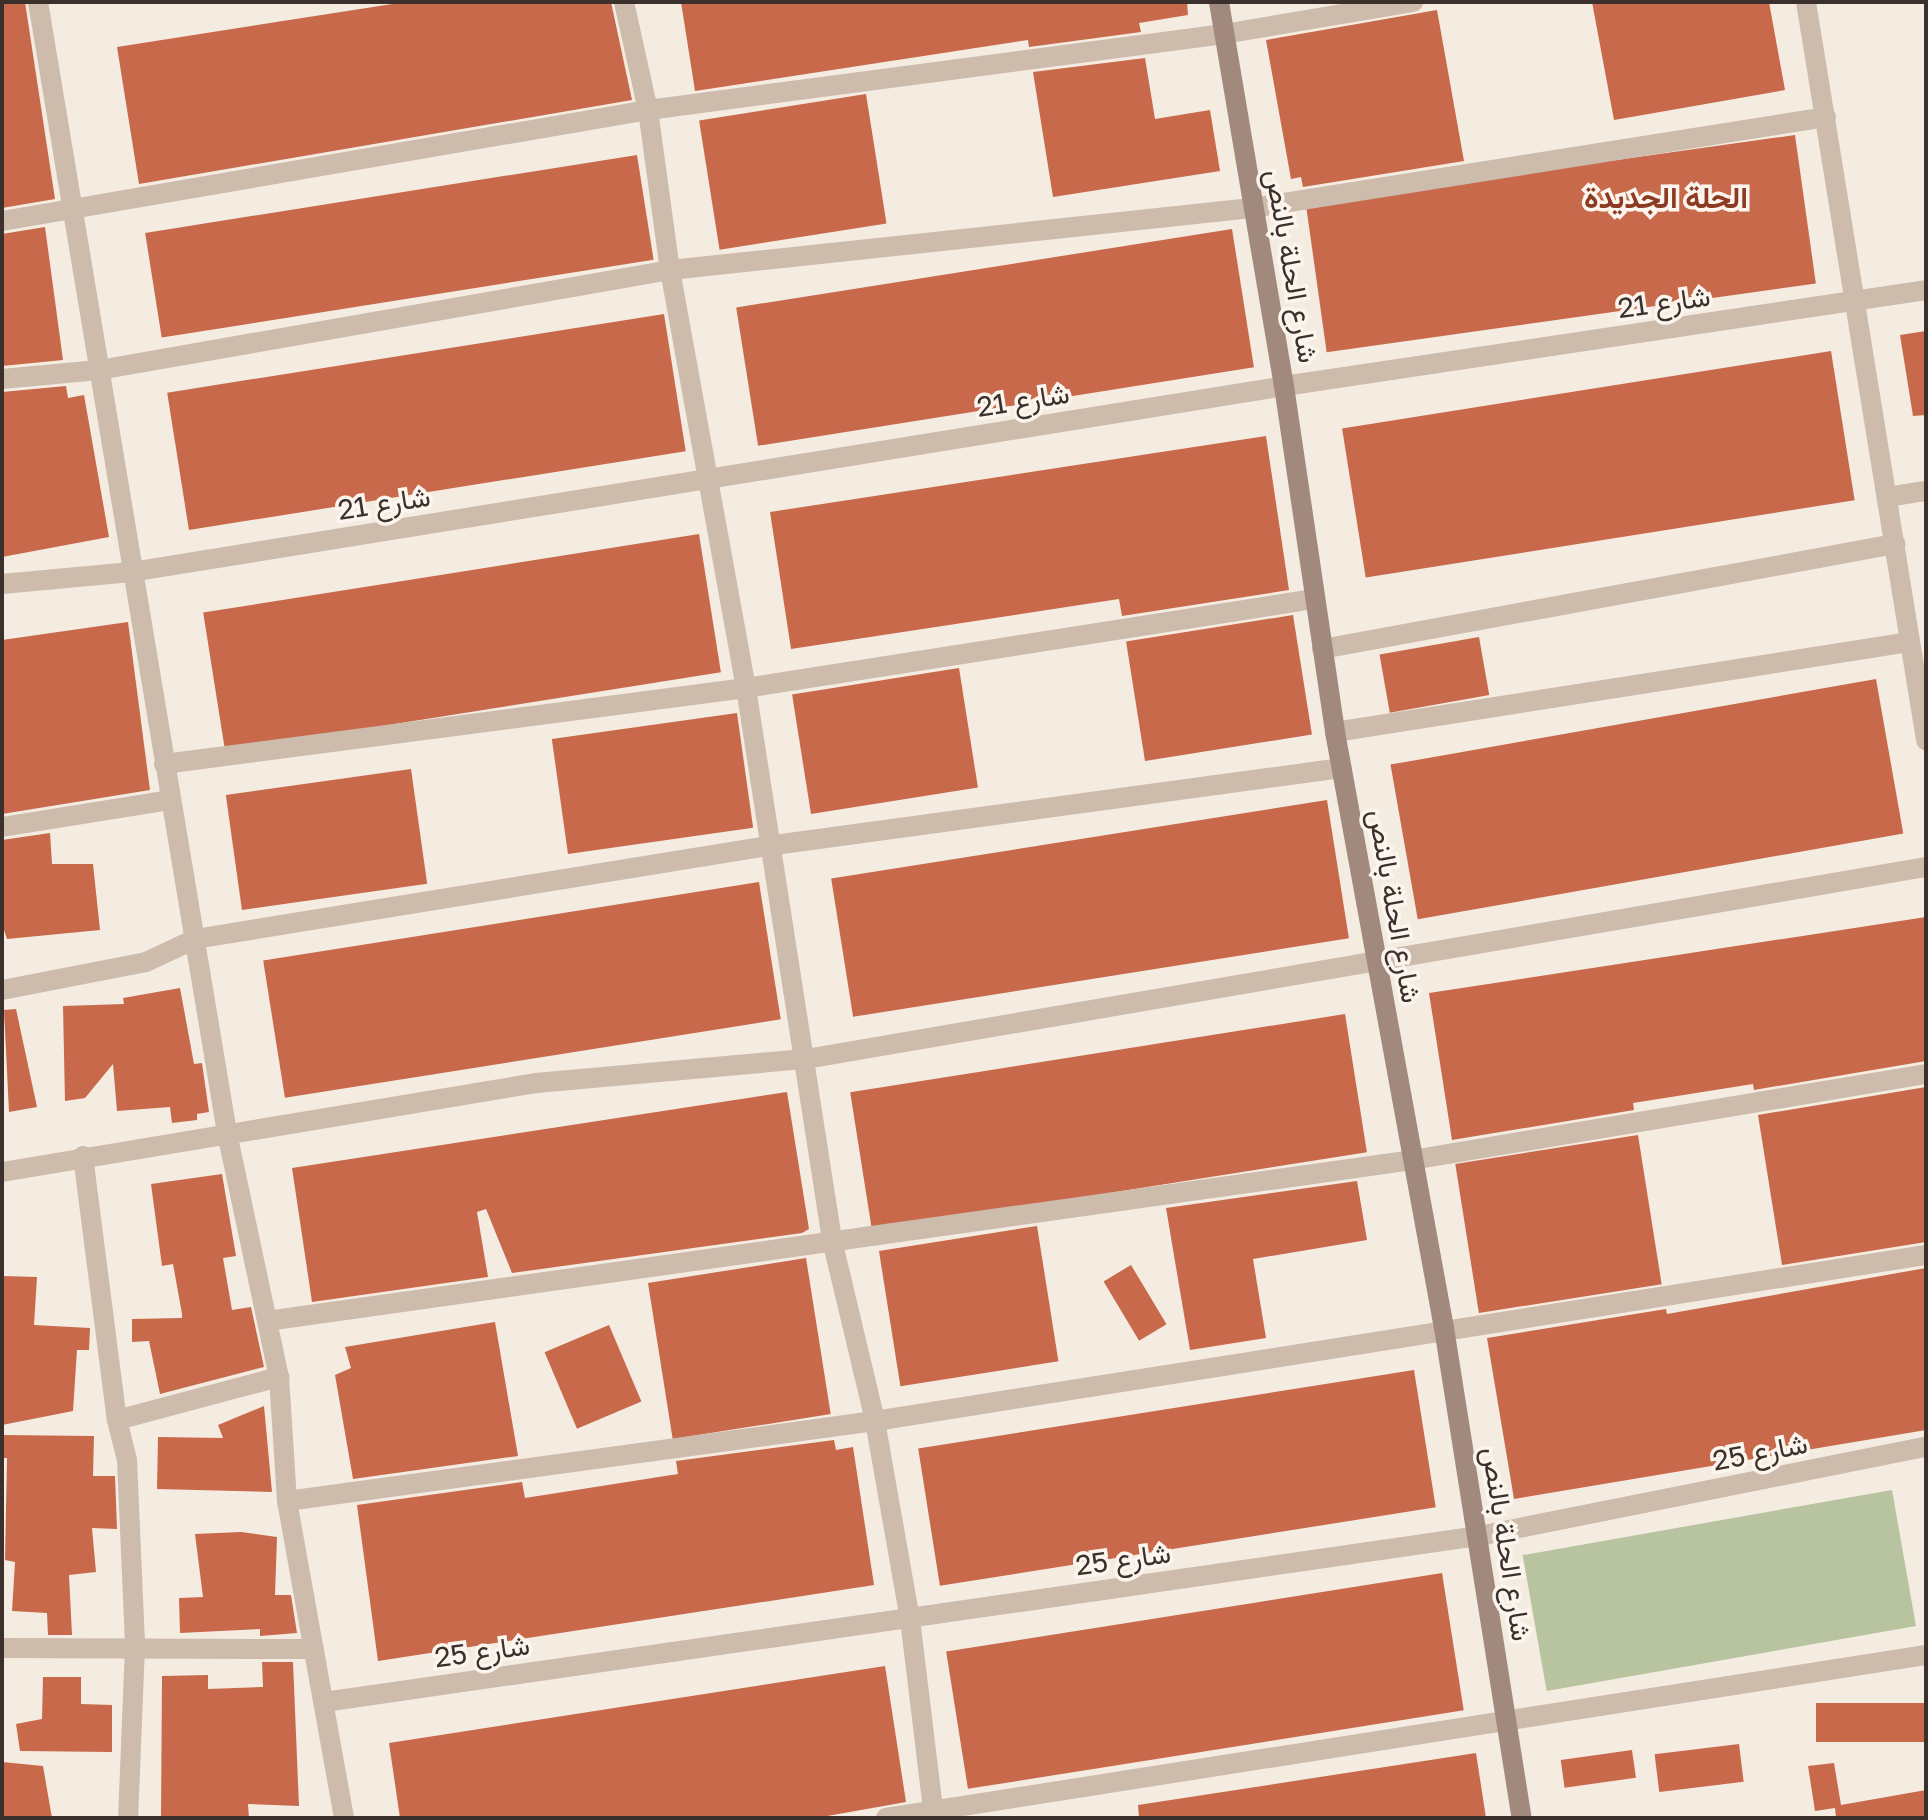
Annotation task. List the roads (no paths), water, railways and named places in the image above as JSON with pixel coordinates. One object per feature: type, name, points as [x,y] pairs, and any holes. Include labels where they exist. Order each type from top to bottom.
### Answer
[{"type":"street","points":[[38,2],[227,1133],[279,1377],[287,1501],[344,1818]]},
{"type":"street","points":[[624,2],[648,110],[670,270],[746,688],[767,846],[806,1059],[832,1240],[875,1421],[910,1619],[933,1815]]},
{"type":"street","name":"شارع الحلة بالنص","points":[[1219,2],[1284,386],[1335,732],[1444,1328],[1522,1818]]},
{"type":"street","points":[[2,221],[73,212],[648,110],[1224,34],[1413,2]]},
{"type":"street","points":[[1806,2],[1910,642],[1921,672],[1926,740]]},
{"type":"street","points":[[2,379],[99,370],[670,270],[1252,208],[1826,117]]},
{"type":"street","name":"شارع 21","points":[[2,584],[131,572],[1284,386],[1926,290]]},
{"type":"street","points":[[1887,497],[1926,491]]},
{"type":"street","points":[[1322,649],[1895,544]]},
{"type":"street","points":[[164,764],[746,688],[1314,599]]},
{"type":"street","points":[[1335,732],[1910,642]]},
{"type":"street","points":[[2,990],[146,962],[195,939],[767,846],[1342,768]]},
{"type":"street","points":[[2,827],[171,800]]},
{"type":"street","points":[[2,1172],[83,1156],[536,1083],[806,1059],[1377,965],[1926,867]]},
{"type":"street","points":[[267,1321],[1412,1160],[1926,1074]]},
{"type":"street","points":[[83,1156],[117,1420],[127,1460],[135,1646],[128,1818]]},
{"type":"street","points":[[287,1501],[875,1421],[1444,1328],[1926,1255]]},
{"type":"street","points":[[117,1420],[279,1377]]},
{"type":"street","name":"شارع 25","points":[[324,1702],[1479,1536],[1926,1447]]},
{"type":"street","points":[[2,1648],[135,1646],[314,1649]]},
{"type":"street","points":[[886,1818],[933,1815],[1926,1655]]},
{"type":"district","name":"الحلة الجديدة","points":[[1666,197]]}]
